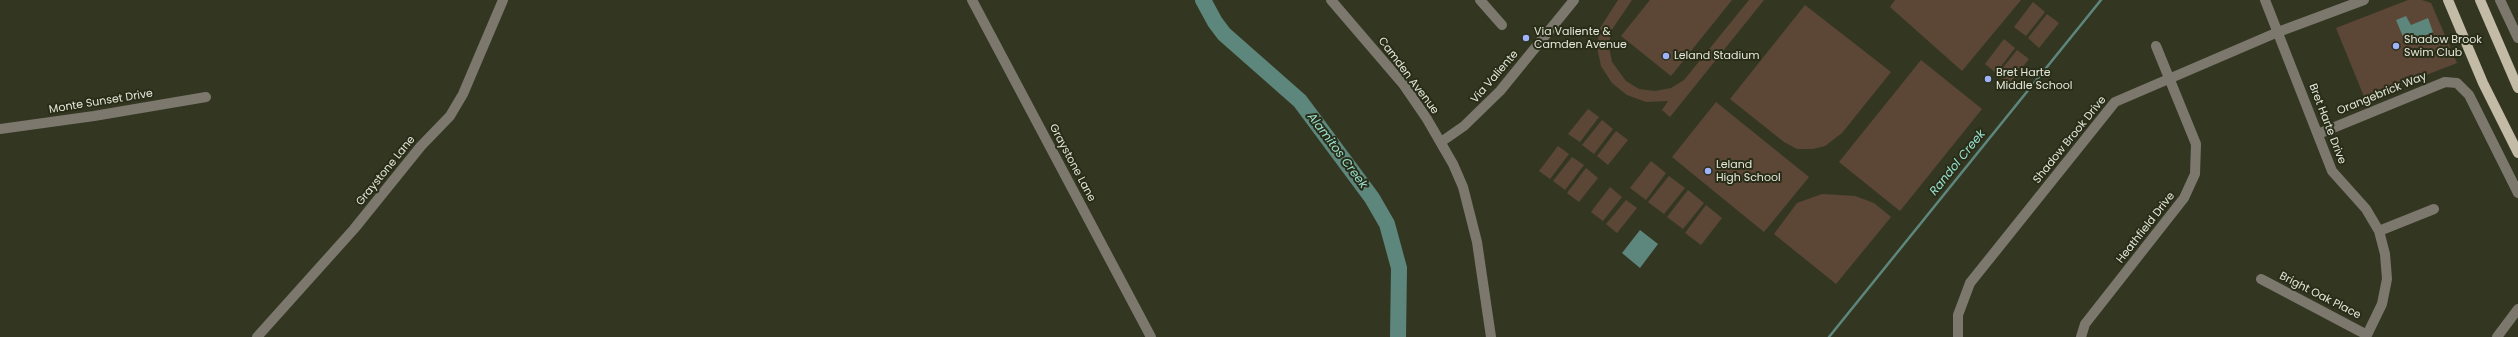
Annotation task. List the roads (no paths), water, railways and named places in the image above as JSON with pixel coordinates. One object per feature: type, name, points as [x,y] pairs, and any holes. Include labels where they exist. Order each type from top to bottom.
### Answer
[{"type":"main road","points":[[2439,0],[2454,14]]},
{"type":"main road","points":[[2448,0],[2482,83],[2518,153]]},
{"type":"main road","points":[[2480,0],[2518,88]]},
{"type":"street","name":"Graystone Lane","points":[[257,337],[354,229],[421,146],[450,116],[463,94],[503,0]]},
{"type":"street","name":"Graystone Lane","points":[[972,0],[1151,337]]},
{"type":"street","name":"Camden Avenue","points":[[1331,0],[1403,84],[1441,142],[1458,175],[1470,213],[1486,294],[1490,337]]},
{"type":"street","points":[[1480,0],[1502,25]]},
{"type":"street","name":"Via Valiente","points":[[1441,142],[1469,122],[1500,92],[1574,0]]},
{"type":"street","name":"Bret Harte Drive","points":[[2265,0],[2332,171],[2366,209],[2379,231],[2385,254],[2387,279],[2382,304],[2367,336]]},
{"type":"street","name":"Shadow Brook Drive","points":[[1958,337],[1958,315],[1970,283],[2115,102],[2278,32],[2364,0]]},
{"type":"street","points":[[2500,0],[2518,38]]},
{"type":"street","name":"Heathfield Drive","points":[[2081,337],[2085,324],[2184,198],[2195,174],[2196,144],[2171,78],[2156,46]]},
{"type":"street","name":"Orangebrick Way","points":[[2318,134],[2445,82],[2457,82],[2470,94],[2518,193]]},
{"type":"street","name":"Monte Sunset Drive","points":[[0,129],[94,116],[206,97]]},
{"type":"street","points":[[2379,231],[2434,208]]},
{"type":"street","name":"Bright Oak Place","points":[[2261,279],[2367,336]]},
{"type":"street","points":[[2497,337],[2518,309]]},
{"type":"water","points":[[2406,16],[2411,25],[2428,18],[2433,32],[2406,44],[2396,20]]},
{"type":"water","points":[[1640,230],[1658,244],[1640,268],[1622,253]]},
{"type":"waterway","name":"Alamitos Creek","points":[[1203,0],[1215,22],[1224,34],[1300,101],[1372,198],[1387,224],[1399,268],[1398,337]]},
{"type":"waterway","name":"Randol Creek","points":[[1829,337],[2101,0]]},
{"type":"place","name":"Via Valiente & Camden Avenue","points":[[1526,38]]},
{"type":"place","name":"Shadow Brook Swim Club","points":[[2396,46]]},
{"type":"place","name":"Leland Stadium","points":[[1666,56]]},
{"type":"place","name":"Bret Harte Middle School","points":[[1988,79]]},
{"type":"place","name":"Leland High School","points":[[1708,171]]}]
